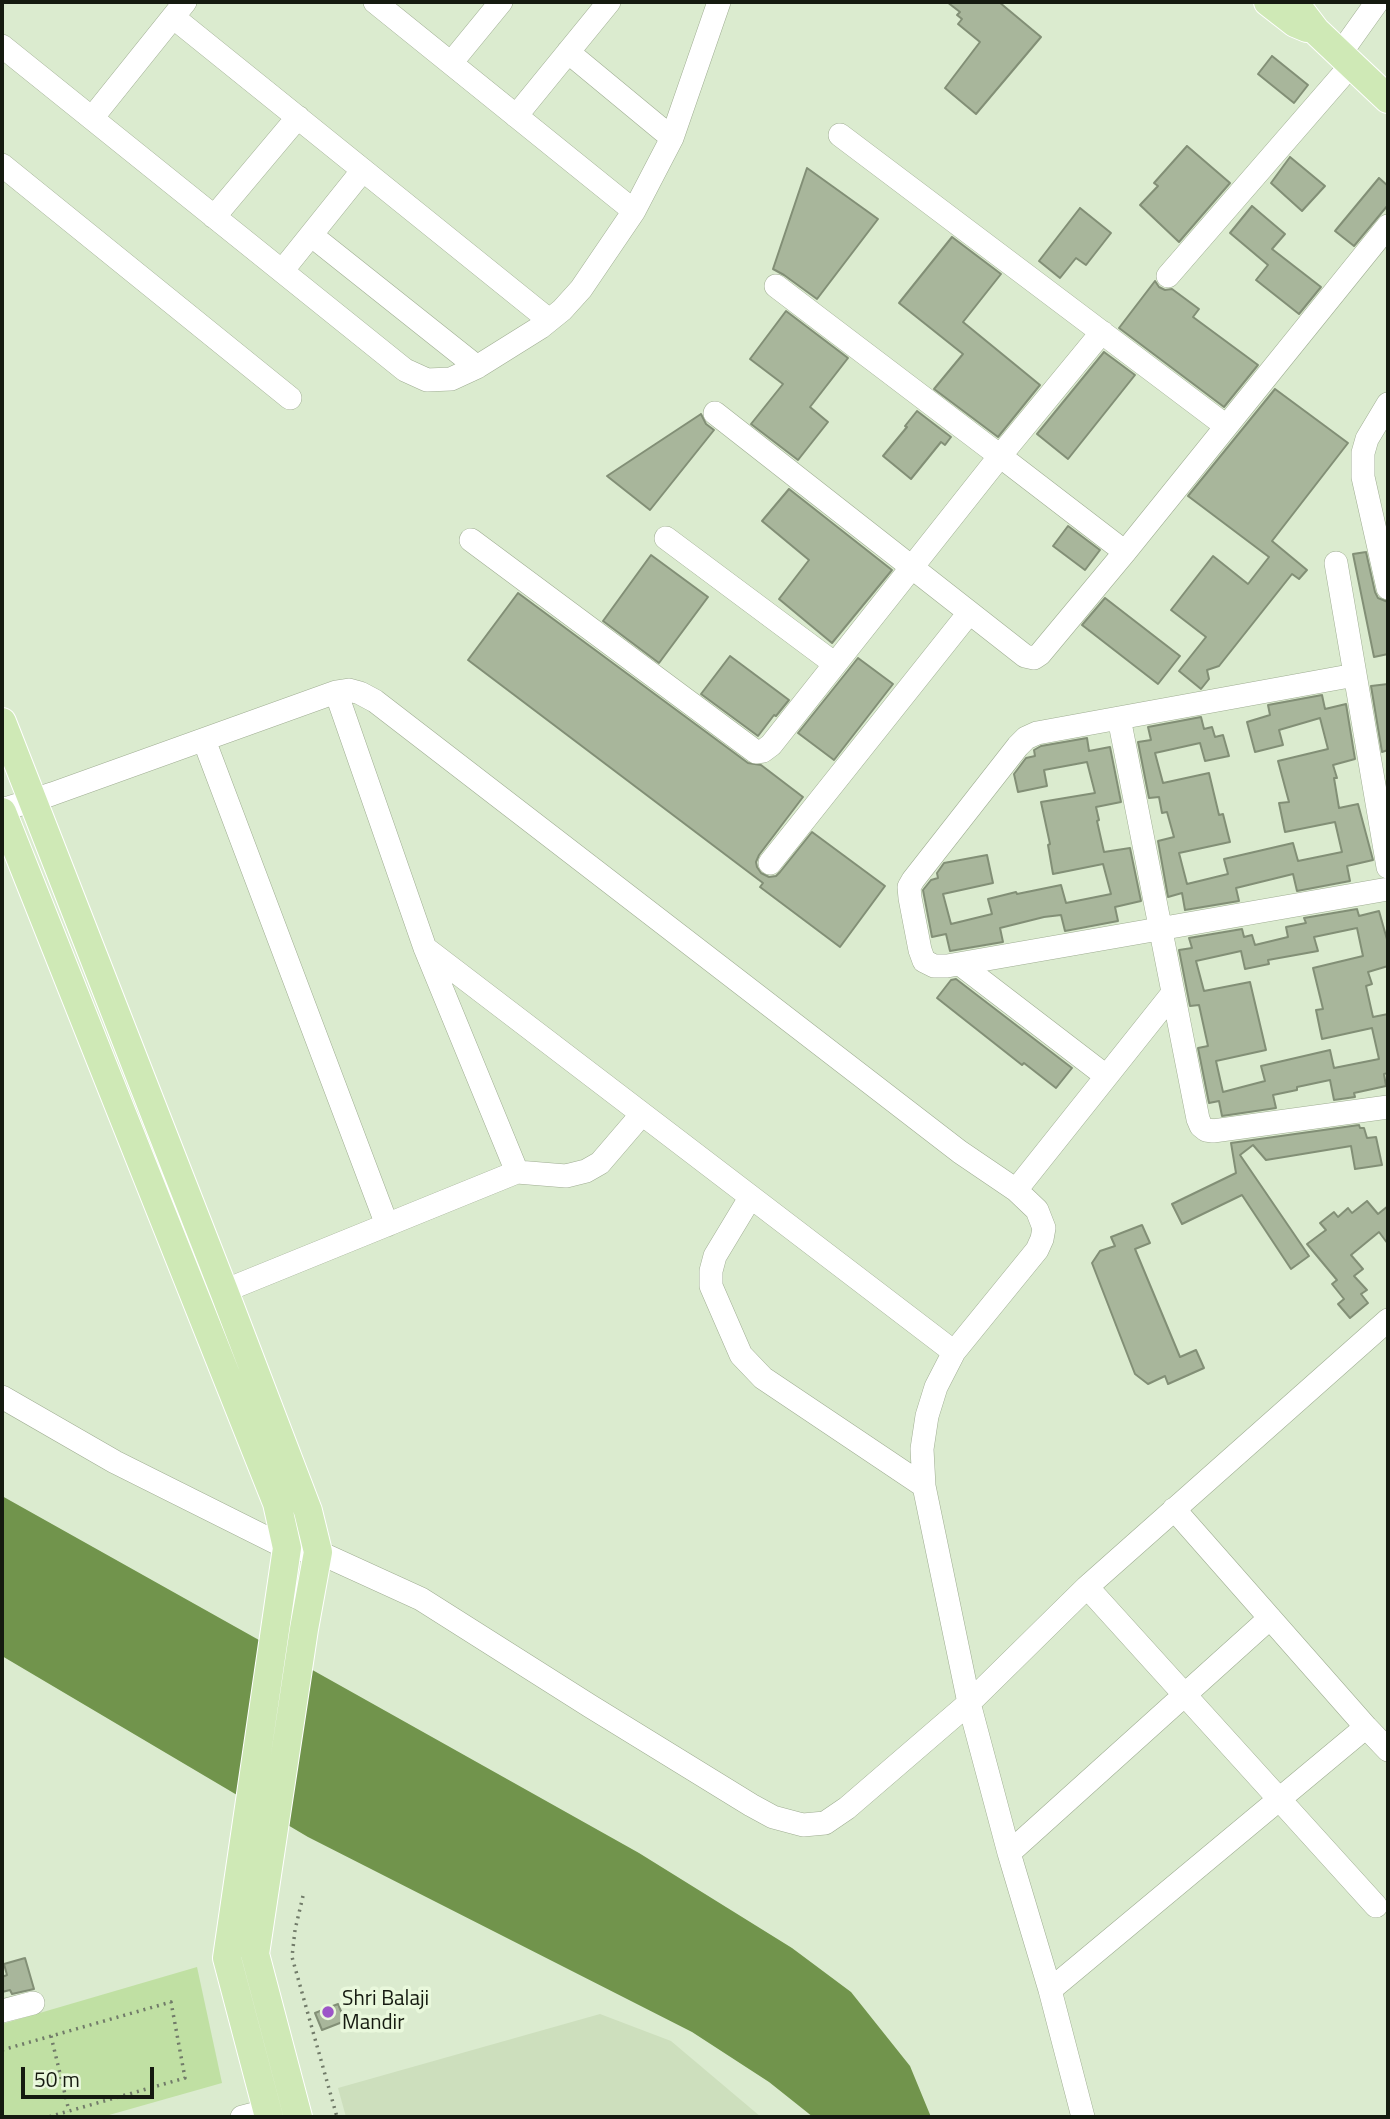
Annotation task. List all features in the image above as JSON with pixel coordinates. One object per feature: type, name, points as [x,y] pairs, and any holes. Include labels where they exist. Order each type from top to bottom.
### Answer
[{"type":"main road","points":[[1268,2],[1295,23],[1316,31]]},
{"type":"main road","points":[[1294,2],[1316,31],[1388,99]]},
{"type":"main road","points":[[2,722],[308,1511],[318,1552],[255,1954],[296,2110]]},
{"type":"main road","points":[[2,811],[277,1503],[287,1548],[227,1958],[259,2115]]},
{"type":"street","points":[[451,64],[501,2]]},
{"type":"street","points":[[516,116],[609,2]]},
{"type":"street","points":[[2,46],[405,370],[426,380],[451,379],[477,367],[549,320],[581,289],[634,211],[672,138],[719,2]]},
{"type":"street","points":[[1168,276],[1346,59],[1377,2]]},
{"type":"street","points":[[385,5],[451,64],[634,211]]},
{"type":"street","points":[[92,118],[179,9],[298,117],[549,320]]},
{"type":"street","points":[[568,52],[672,138]]},
{"type":"street","points":[[215,216],[298,117]]},
{"type":"street","points":[[840,135],[1226,426]]},
{"type":"street","points":[[2,164],[290,398]]},
{"type":"street","points":[[282,271],[363,170]]},
{"type":"street","points":[[715,413],[969,613],[1025,656],[1034,658],[1125,552],[1388,226]]},
{"type":"street","points":[[311,235],[477,367]]},
{"type":"street","points":[[776,286],[1125,552]]},
{"type":"street","points":[[471,540],[736,739],[756,752],[763,751],[771,745],[1102,332]]},
{"type":"street","points":[[1388,404],[1367,439],[1363,453],[1363,477],[1388,589]]},
{"type":"street","points":[[666,538],[835,664]]},
{"type":"street","points":[[1336,563],[1388,867]]},
{"type":"street","points":[[769,863],[969,613]]},
{"type":"street","points":[[1355,676],[1037,733],[1026,738],[913,880],[909,887],[910,898],[920,950],[924,961],[934,965],[960,964],[1388,889]]},
{"type":"street","points":[[2,811],[336,692],[349,690],[360,693],[375,701],[960,1152],[1016,1190],[1037,1210],[1044,1228],[1037,1250],[954,1352],[936,1387],[927,1416],[922,1449],[924,1486],[970,1703],[1083,2117]]},
{"type":"street","points":[[336,692],[425,948],[517,1172]]},
{"type":"street","points":[[1119,718],[1198,1119],[1206,1130],[1213,1131],[1388,1107]]},
{"type":"street","points":[[204,740],[387,1225]]},
{"type":"street","points":[[425,948],[954,1352]]},
{"type":"street","points":[[960,964],[1106,1076]]},
{"type":"street","points":[[1016,1190],[1173,993]]},
{"type":"street","points":[[224,1291],[517,1172],[566,1176],[586,1171],[600,1163],[642,1114]]},
{"type":"street","points":[[750,1198],[715,1256],[710,1286],[741,1355],[763,1378],[924,1486]]},
{"type":"street","points":[[2,1397],[115,1462],[287,1548],[318,1552],[354,1566],[421,1599],[751,1805],[773,1817],[803,1825],[825,1823],[847,1808],[970,1703],[1087,1587],[1388,1320]]},
{"type":"street","points":[[1174,1509],[1388,1750]]},
{"type":"street","points":[[1087,1587],[1376,1906]]},
{"type":"street","points":[[1009,1853],[1270,1618]]},
{"type":"street","points":[[1050,1990],[1366,1727]]},
{"type":"street","points":[[2,2011],[33,2003]]},
{"type":"street","points":[[259,2115],[296,2110]]},
{"type":"path","points":[[303,1896],[292,1957],[337,2117]]},
{"type":"path","points":[[2,2050],[171,2002],[185,2078],[48,2117]]},
{"type":"path","points":[[51,2036],[69,2111]]},
{"type":"shaded area","points":[[2,1496],[639,1853],[792,1948],[851,1992],[910,2066],[931,2117],[813,2117],[769,2082],[692,2032],[308,1837],[2,1656]]},
{"type":"shaded area","points":[[197,1967],[222,2083],[102,2117],[2,2117],[2,2024]]},
{"type":"shaded area","points":[[600,2014],[671,2041],[761,2117],[346,2117],[338,2088]]},
{"type":"building","points":[[947,2],[999,2],[1041,37],[976,114],[945,88],[980,42],[958,24],[962,19],[957,15],[960,12]]},
{"type":"building","points":[[1272,56],[1308,85],[1294,103],[1258,74]]},
{"type":"building","points":[[1187,146],[1230,183],[1179,242],[1140,205],[1158,186],[1154,183]]},
{"type":"building","points":[[1290,157],[1325,186],[1302,211],[1271,183]]},
{"type":"building","points":[[807,168],[878,219],[817,299],[773,269]]},
{"type":"building","points":[[1379,178],[1388,186],[1388,205],[1354,246],[1335,231]]},
{"type":"building","points":[[1252,206],[1285,234],[1272,249],[1321,287],[1299,314],[1256,280],[1268,265],[1230,233]]},
{"type":"building","points":[[1080,208],[1111,233],[1086,265],[1076,258],[1060,278],[1039,261]]},
{"type":"building","points":[[952,237],[1001,274],[963,322],[1040,385],[998,437],[934,389],[963,354],[899,303]]},
{"type":"building","points":[[1155,281],[1159,287],[1172,289],[1199,309],[1193,317],[1258,365],[1224,407],[1119,328]]},
{"type":"building","points":[[786,311],[848,358],[810,407],[828,422],[798,460],[751,424],[783,384],[750,359]]},
{"type":"building","points":[[1104,352],[1135,375],[1068,459],[1037,434]]},
{"type":"building","points":[[1275,389],[1348,443],[1272,541],[1307,570],[1299,579],[1292,574],[1219,666],[1207,670],[1209,679],[1201,689],[1179,671],[1206,637],[1171,610],[1213,556],[1248,584],[1269,557],[1188,496]]},
{"type":"building","points":[[917,411],[951,437],[945,445],[941,442],[911,479],[883,456]]},
{"type":"building","points":[[701,414],[706,424],[714,430],[650,510],[607,476]]},
{"type":"building","points":[[789,489],[892,570],[832,643],[779,599],[809,560],[762,521]]},
{"type":"building","points":[[1068,526],[1100,550],[1085,570],[1053,546]]},
{"type":"building","points":[[1366,552],[1375,592],[1378,598],[1388,602],[1388,654],[1374,657],[1353,554]]},
{"type":"building","points":[[651,555],[708,597],[659,663],[603,621]]},
{"type":"building","points":[[518,593],[748,763],[761,765],[803,797],[759,855],[756,862],[761,873],[769,877],[776,876],[812,832],[885,886],[840,947],[760,887],[763,883],[468,660]]},
{"type":"building","points":[[1105,598],[1180,656],[1158,684],[1082,625]]},
{"type":"building","points":[[730,656],[789,700],[758,736],[701,694]]},
{"type":"building","points":[[858,658],[893,684],[834,760],[798,733]]},
{"type":"building","points":[[1388,684],[1388,750],[1382,752],[1371,686]]},
{"type":"building","points":[[1322,695],[1325,709],[1346,704],[1355,759],[1333,765],[1337,778],[1334,778],[1339,808],[1358,804],[1373,860],[1347,866],[1350,881],[1297,891],[1293,874],[1236,888],[1239,901],[1185,910],[1182,893],[1168,897],[1158,841],[1174,837],[1167,812],[1162,813],[1159,797],[1149,798],[1138,742],[1151,740],[1148,727],[1201,717],[1204,729],[1212,727],[1215,737],[1223,735],[1229,756],[1205,761],[1200,743],[1155,753],[1163,783],[1209,773],[1219,815],[1223,814],[1230,842],[1179,853],[1187,884],[1228,874],[1224,859],[1293,843],[1298,861],[1342,852],[1335,822],[1285,832],[1279,803],[1289,802],[1278,761],[1328,749],[1320,718],[1279,730],[1283,745],[1255,752],[1247,722],[1270,715],[1268,705]]},
{"type":"building","points":[[1087,738],[1089,751],[1110,747],[1121,802],[1096,807],[1104,852],[1130,848],[1141,901],[1115,907],[1118,921],[1065,931],[1061,915],[1044,917],[1000,928],[1003,942],[950,951],[946,934],[932,937],[923,890],[931,880],[938,878],[937,873],[944,863],[987,855],[993,883],[943,894],[951,924],[992,914],[988,899],[1016,892],[1017,894],[1061,885],[1066,903],[1111,894],[1103,864],[1053,874],[1041,802],[1095,793],[1087,762],[1044,770],[1047,786],[1018,792],[1014,774],[1026,758],[1035,756],[1034,750],[1041,746]]},
{"type":"building","points":[[1357,909],[1359,916],[1379,911],[1388,943],[1388,966],[1368,972],[1372,984],[1366,986],[1373,1017],[1388,1014],[1388,1073],[1384,1074],[1386,1086],[1354,1093],[1355,1097],[1334,1100],[1330,1080],[1273,1095],[1276,1108],[1222,1116],[1219,1101],[1209,1103],[1198,1048],[1208,1046],[1199,1005],[1190,1006],[1179,950],[1192,948],[1189,938],[1242,929],[1244,937],[1252,935],[1255,945],[1288,937],[1286,927],[1306,923],[1304,918]],"holes":[[[1357,928],[1363,956],[1313,968],[1323,1009],[1316,1010],[1322,1039],[1372,1028],[1379,1059],[1334,1068],[1330,1050],[1261,1066],[1265,1081],[1223,1092],[1216,1061],[1266,1050],[1250,982],[1204,991],[1196,961],[1241,951],[1245,969],[1269,964],[1268,960],[1318,951],[1314,937]]]},
{"type":"building","points":[[956,979],[1072,1068],[1056,1088],[1024,1063],[1022,1065],[937,998],[951,980]]},
{"type":"building","points":[[1359,1125],[1364,1128],[1367,1138],[1376,1137],[1382,1165],[1355,1169],[1351,1146],[1266,1160],[1253,1145],[1240,1155],[1309,1256],[1291,1269],[1242,1195],[1182,1224],[1172,1204],[1236,1173],[1231,1143]]},
{"type":"building","points":[[1367,1201],[1378,1214],[1388,1206],[1388,1244],[1379,1232],[1351,1255],[1363,1269],[1354,1276],[1367,1290],[1361,1294],[1368,1303],[1350,1318],[1338,1304],[1344,1299],[1332,1284],[1337,1280],[1307,1244],[1326,1230],[1320,1223],[1334,1212],[1338,1217],[1348,1208],[1352,1213]]},
{"type":"building","points":[[1142,1225],[1150,1243],[1135,1249],[1180,1357],[1196,1350],[1204,1368],[1168,1384],[1165,1376],[1148,1384],[1135,1374],[1092,1263],[1100,1251],[1115,1246],[1111,1237]]},
{"type":"building","points":[[25,1958],[34,1989],[12,1994],[10,1990],[2,1992],[2,1977],[7,1975],[4,1964]]},
{"type":"building","points":[[338,2004],[345,2021],[322,2030],[315,2013]]},
{"type":"place","name":"Shri Balaji Mandir","points":[[328,2012]]}]
